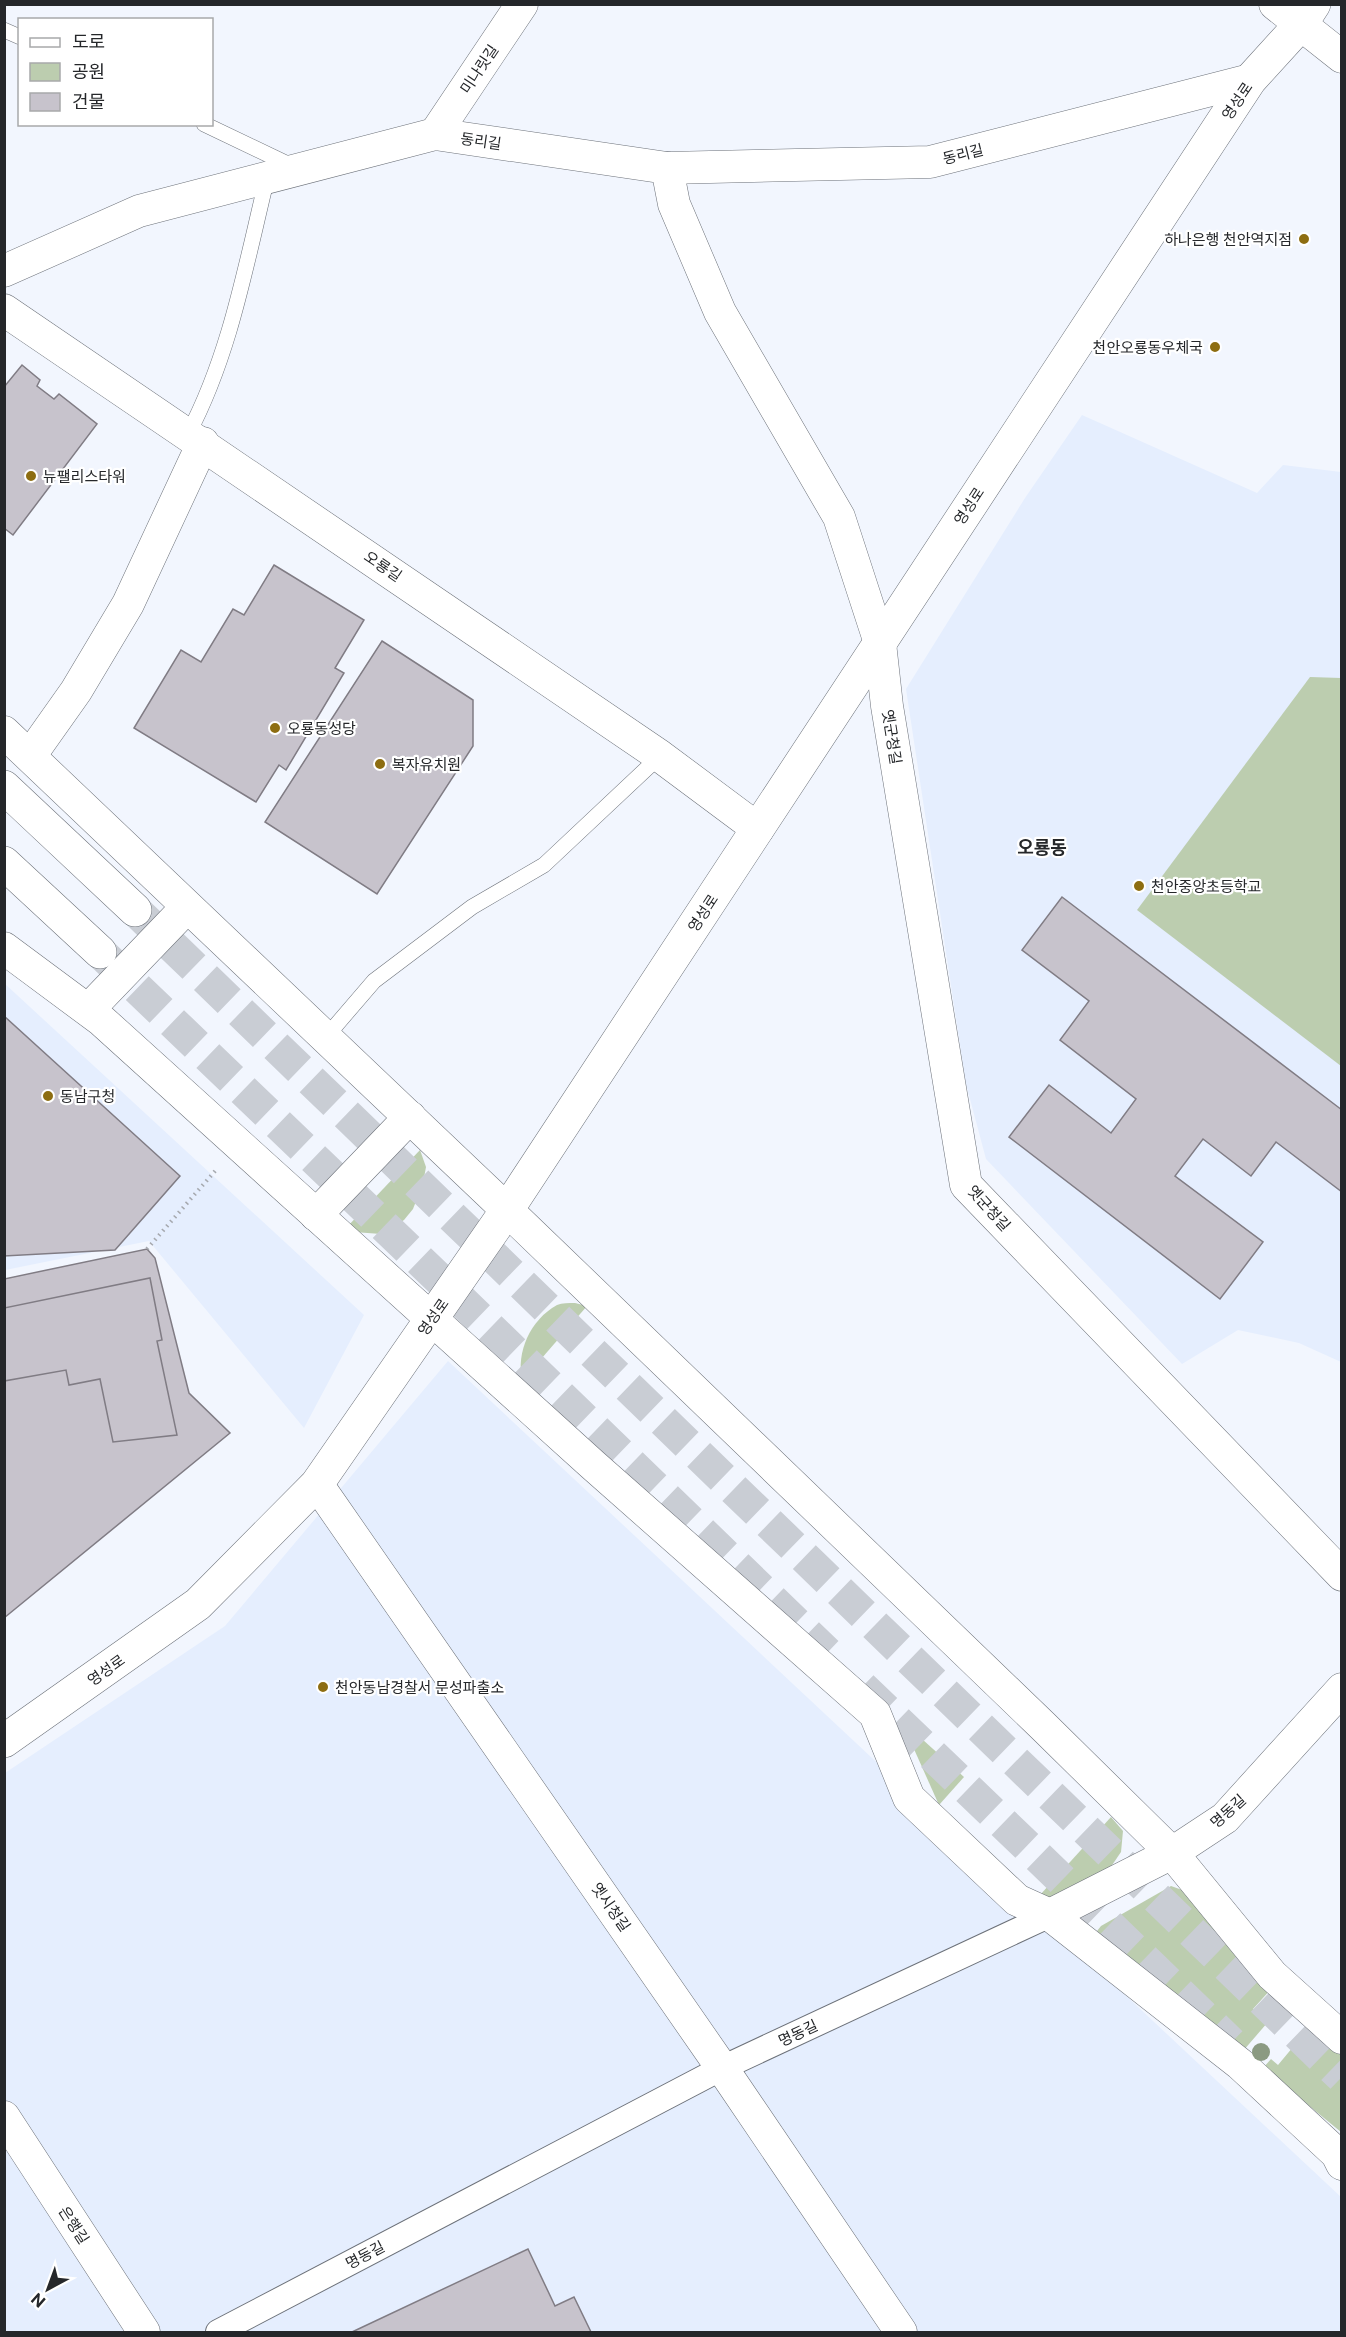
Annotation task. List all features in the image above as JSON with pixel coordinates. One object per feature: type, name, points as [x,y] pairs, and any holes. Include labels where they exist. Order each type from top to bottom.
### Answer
[{"type":"street","name":"미나릿길","points":[[435,134],[522,4]]},
{"type":"street","points":[[1275,4],[1307,14],[1341,37]]},
{"type":"street","points":[[1307,14],[1341,57]]},
{"type":"street","name":"영성로","points":[[4,1741],[198,1604],[317,1484],[507,1210],[1250,80],[1307,14]]},
{"type":"street","name":"동리길","points":[[4,271],[139,211],[435,134],[667,168],[930,162],[1250,80]]},
{"type":"street","points":[[667,168],[674,204],[720,312],[839,517],[880,643]]},
{"type":"street","name":"오룡길","points":[[4,310],[196,438],[660,756],[758,829]]},
{"type":"street","points":[[30,756],[76,691],[128,604],[196,438]]},
{"type":"street","name":"옛군청길","points":[[880,643],[887,706],[966,1185],[1341,1575]]},
{"type":"street","points":[[4,732],[507,1210],[1172,1853],[1272,1975],[1341,2038]]},
{"type":"street","points":[[4,787],[135,910]]},
{"type":"street","points":[[4,863],[100,952]]},
{"type":"street","points":[[95,1015],[193,912]]},
{"type":"street","points":[[4,948],[95,1015],[593,1465],[875,1714],[909,1798],[1017,1900],[1050,1915],[1240,2064],[1337,2154],[1341,2164]]},
{"type":"street","points":[[316,1215],[410,1117]]},
{"type":"street","name":"옛시청길","points":[[317,1484],[723,2068],[901,2332]]},
{"type":"street","name":"명동길","points":[[218,2332],[723,2068],[1050,1915],[1172,1853],[1225,1818],[1341,1689]]},
{"type":"street","name":"은행길","points":[[4,2117],[144,2332]]},
{"type":"lane","points":[[4,30],[18,36]]},
{"type":"lane","points":[[208,126],[299,169]]},
{"type":"lane","points":[[196,438],[201,409],[231,326],[267,178]]},
{"type":"lane","points":[[325,1038],[374,981],[472,907],[544,865],[660,756]]},
{"type":"path","points":[[147,1249],[238,1145]]},
{"type":"shaded area","name":"천안중앙초등학교","points":[[1082,415],[1257,493],[1283,465],[1341,472],[1341,1362],[1299,1343],[1238,1330],[1182,1364],[986,1159],[966,1084],[906,689],[1025,498]]},
{"type":"shaded area","points":[[4,983],[364,1315],[304,1428],[149,1241],[5,1270]]},
{"type":"shaded area","points":[[448,1361],[1341,2197],[1341,2332],[5,2332],[5,1773],[225,1626]]},
{"type":"green space","points":[[1310,677],[1341,678],[1341,1066],[1137,910]]},
{"type":"green space","points":[[420,1150],[426,1167],[423,1183],[413,1209],[404,1220],[381,1234],[354,1232],[347,1227]]},
{"type":"green space","points":[[575,1303],[587,1306],[522,1381],[523,1348],[532,1328],[547,1311],[557,1305]]},
{"type":"green space","points":[[901,1720],[964,1777],[939,1805]]},
{"type":"green space","points":[[1111,1817],[1123,1831],[1121,1852],[1106,1874],[1057,1899],[1040,1895]]},
{"type":"green space","points":[[1171,1886],[1185,1891],[1273,1987],[1253,2009],[1268,2022],[1243,2051],[1097,1931],[1101,1926]]},
{"type":"green space","points":[[1313,2023],[1341,2048],[1341,2132],[1263,2068],[1271,2059],[1278,2065]]},
{"type":"building","name":"뉴팰리스타워","points":[[22,365],[40,380],[37,386],[54,399],[59,394],[97,424],[13,535],[4,528],[4,387]]},
{"type":"building","points":[[274,565],[364,620],[335,668],[344,673],[286,770],[279,765],[256,802],[134,728],[181,650],[201,662],[233,609],[244,615]]},
{"type":"building","points":[[382,641],[473,700],[473,746],[377,894],[265,822]]},
{"type":"building","points":[[1062,897],[1342,1110],[1342,1192],[1276,1142],[1251,1176],[1203,1139],[1175,1176],[1263,1242],[1220,1299],[1009,1137],[1049,1085],[1111,1133],[1136,1099],[1060,1040],[1089,1001],[1022,950]]},
{"type":"building","name":"동남구청","points":[[4,1016],[180,1176],[115,1250],[4,1256]]},
{"type":"building","points":[[147,1249],[155,1258],[189,1393],[230,1433],[4,1618],[4,1279]]},
{"type":"building","points":[[150,1278],[162,1340],[157,1341],[177,1435],[113,1442],[100,1379],[69,1385],[66,1370],[4,1381],[4,1308]]},
{"type":"building","points":[[528,2249],[555,2306],[574,2297],[591,2332],[352,2332]]},
{"type":"tunnel","points":[[135,910],[1342,2077]]},
{"type":"tunnel","points":[[102,954],[827,1653]]},
{"type":"tunnel","points":[[862,1687],[1231,2043]]},
{"type":"place","name":"하나은행 천안역지점","points":[[1304,239]]},
{"type":"place","name":"천안오룡동우체국","points":[[1215,347]]},
{"type":"place","name":"뉴팰리스타워","points":[[31,476]]},
{"type":"place","name":"오룡동성당","points":[[275,728]]},
{"type":"place","name":"복자유치원","points":[[380,764]]},
{"type":"place","name":"천안중앙초등학교","points":[[1139,886]]},
{"type":"place","name":"동남구청","points":[[48,1096]]},
{"type":"place","name":"천안동남경찰서 문성파출소","points":[[323,1687]]},
{"type":"district","name":"오룡동","points":[[1042,847]]}]
